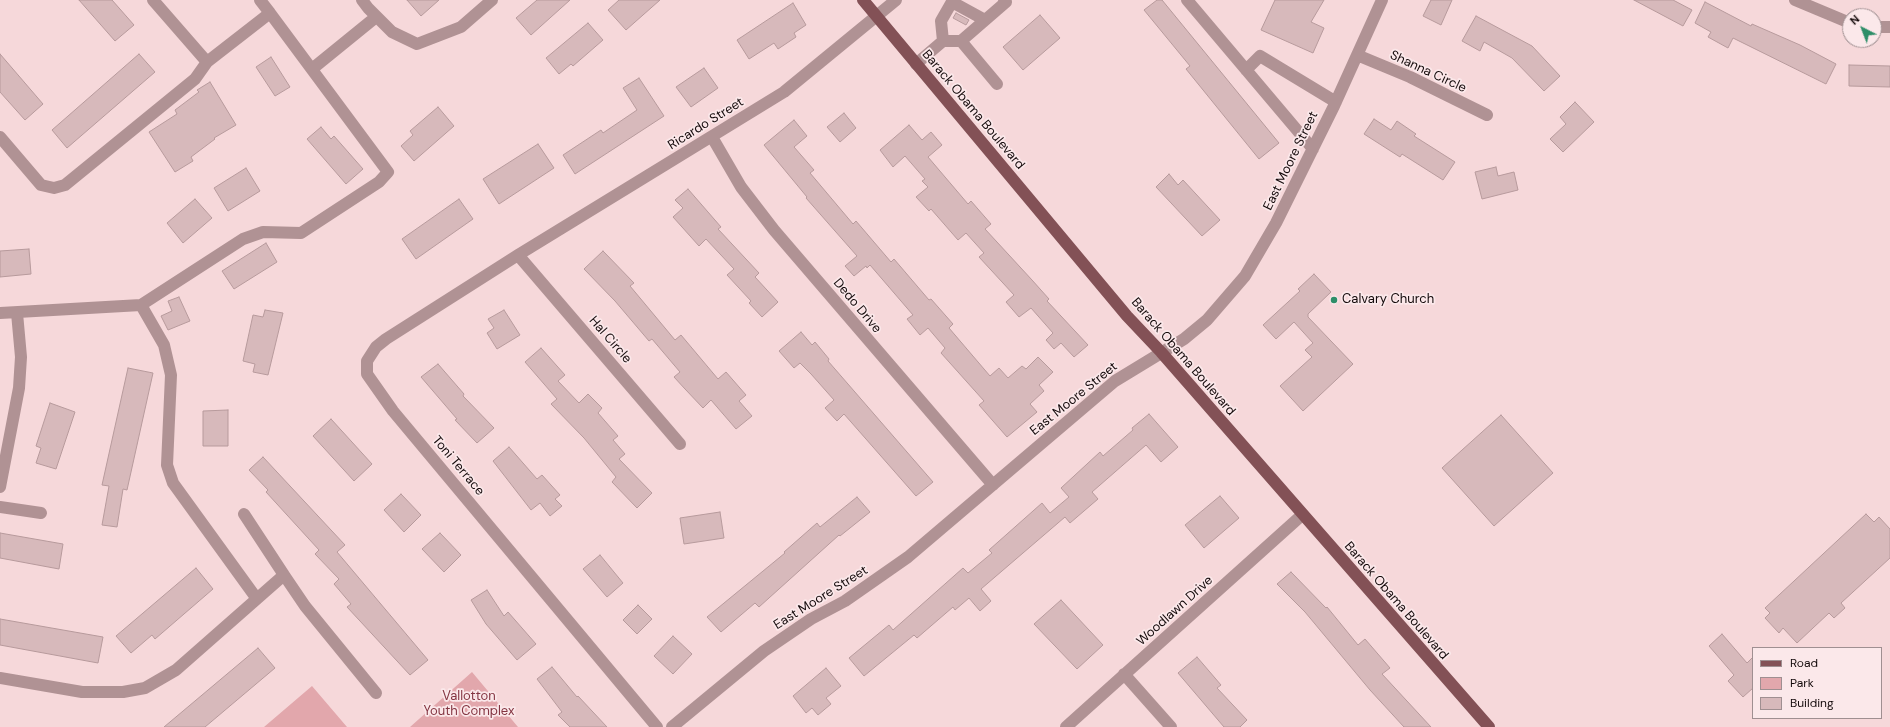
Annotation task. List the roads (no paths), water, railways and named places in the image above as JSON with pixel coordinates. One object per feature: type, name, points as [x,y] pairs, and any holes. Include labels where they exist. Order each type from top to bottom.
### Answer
[{"type":"main road","name":"Barack Obama Boulevard","points":[[863,0],[1122,310],[1161,352],[1489,727]]},
{"type":"street","points":[[153,0],[207,62]]},
{"type":"street","points":[[0,313],[141,305],[243,239],[263,232],[301,233],[379,182],[388,172],[260,0]]},
{"type":"street","points":[[362,0],[376,17],[392,32],[418,44],[461,27],[492,0]]},
{"type":"street","name":"Ricardo Street","points":[[518,255],[784,92],[896,0]]},
{"type":"street","points":[[916,64],[944,41],[961,41],[1006,2],[1004,0]]},
{"type":"street","points":[[1187,0],[1313,149]]},
{"type":"street","name":"East Moore Street","points":[[672,727],[764,651],[811,619],[845,601],[908,557],[1114,381],[1184,339],[1207,320],[1245,276],[1276,223],[1336,102],[1382,0]]},
{"type":"street","points":[[1795,0],[1842,20]]},
{"type":"street","points":[[944,41],[941,21],[953,1],[985,20]]},
{"type":"street","points":[[0,137],[41,185],[54,188],[66,185],[195,79],[207,62],[270,13]]},
{"type":"street","points":[[312,69],[376,17]]},
{"type":"street","points":[[961,41],[997,84]]},
{"type":"street","name":"Shanna Circle","points":[[1357,55],[1410,77],[1487,115]]},
{"type":"street","points":[[1246,70],[1260,56],[1336,102]]},
{"type":"street","name":"Dedo Drive","points":[[712,137],[741,187],[774,230],[993,485]]},
{"type":"street","name":"Hal Circle","points":[[518,255],[680,444]]},
{"type":"street","name":"Toni Terrace","points":[[518,255],[386,339],[376,347],[367,361],[367,374],[393,411],[657,727]]},
{"type":"street","points":[[141,305],[164,345],[171,375],[167,465],[173,483],[209,530],[232,566],[257,599]]},
{"type":"street","points":[[0,487],[19,388],[21,357],[17,313]]},
{"type":"street","points":[[0,507],[41,513]]},
{"type":"street","points":[[244,514],[305,606],[376,693]]},
{"type":"street","name":"Woodlawn Drive","points":[[1066,727],[1302,515]]},
{"type":"street","points":[[0,678],[82,692],[123,692],[145,688],[176,670],[284,575]]},
{"type":"street","points":[[1124,674],[1171,727]]},
{"type":"place","name":"Calvary Church","points":[[1334,300]]},
{"type":"park label","name":"Vallotton Youth Complex","points":[[469,704]]}]
